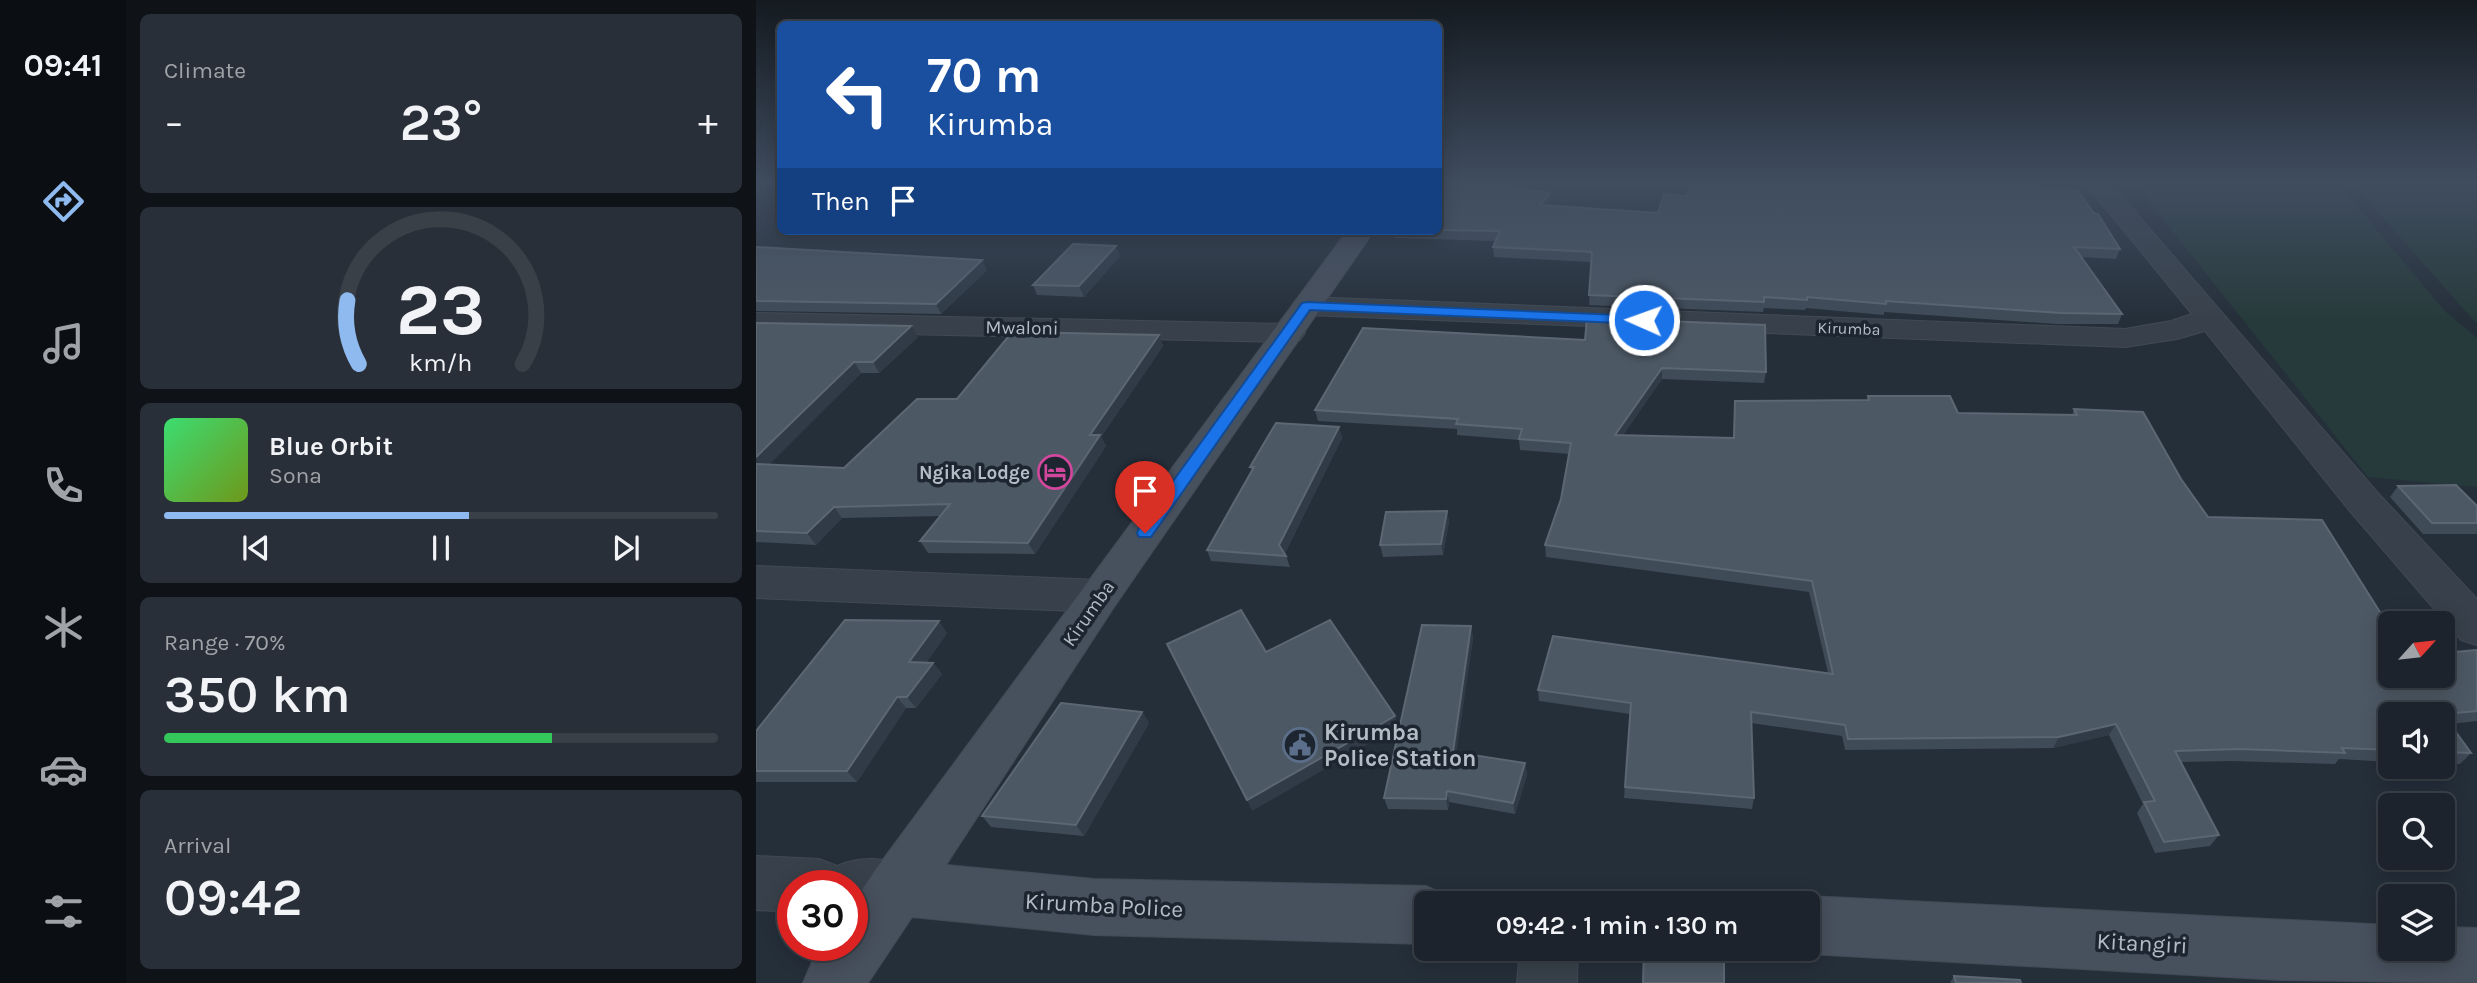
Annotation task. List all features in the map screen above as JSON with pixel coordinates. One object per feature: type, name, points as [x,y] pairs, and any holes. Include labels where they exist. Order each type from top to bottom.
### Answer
[{"type":"street","points":[[2135,229],[2363,500],[2477,628]]},
{"type":"street","name":"Kirumba","points":[[874,888],[1099,596],[1358,235]]},
{"type":"street","name":"Kirumba","points":[[1298,319],[2125,338],[2177,330],[2211,318]]},
{"type":"street","name":"Mwaloni","points":[[756,322],[1298,319]]},
{"type":"street","points":[[756,582],[1099,596]]},
{"type":"street","points":[[756,883],[777,884]]},
{"type":"street","points":[[833,983],[874,888]]},
{"type":"street","name":"Kirumba Police","points":[[874,888],[1094,908],[1414,915]]},
{"type":"street","name":"Kitangiri","points":[[1820,926],[2281,951],[2477,958]]},
{"type":"street","points":[[1547,983],[1548,961]]},
{"type":"shaded area","points":[[2171,229],[2376,229],[2445,311],[2477,338],[2477,487],[2368,477]]},
{"type":"shaded area","points":[[2393,229],[2477,229],[2477,324]]},
{"type":"building","points":[[1442,229],[2107,229],[2120,249],[2074,247],[2122,314],[2061,313],[1886,301],[1886,304],[1807,297],[1807,300],[1764,297],[1764,302],[1589,295],[1592,252],[1493,247],[1500,231]]},
{"type":"building","points":[[1073,244],[1116,246],[1079,286],[1033,285]]},
{"type":"building","points":[[756,247],[982,260],[936,304],[756,301]]},
{"type":"building","points":[[1587,318],[1765,325],[1766,372],[1662,368],[1615,435],[1734,438],[1735,401],[1869,400],[1868,396],[1950,396],[1958,413],[2077,415],[2074,409],[2143,412],[2181,479],[2208,517],[2322,520],[2379,611],[2378,688],[2455,688],[2455,652],[2477,650],[2477,711],[2455,713],[2455,702],[2378,702],[2378,750],[2342,748],[2345,753],[2240,749],[2175,751],[2219,835],[2164,842],[2144,802],[2155,801],[2116,724],[2059,737],[1848,739],[1845,725],[1751,712],[1754,798],[1625,787],[1631,703],[1538,690],[1553,636],[1833,674],[1812,581],[1545,545],[1561,499],[1571,443],[1519,439],[1522,429],[1456,424],[1458,419],[1315,410],[1363,328],[1585,340]]},
{"type":"building","points":[[756,323],[911,326],[873,362],[854,362],[756,457]]},
{"type":"building","points":[[1012,332],[1159,335],[1090,435],[1100,435],[1028,543],[920,541],[950,504],[834,507],[807,533],[756,531],[756,464],[844,468],[917,399],[957,399]]},
{"type":"building","points":[[1276,423],[1339,427],[1279,545],[1286,556],[1207,550],[1254,467],[1250,467]]},
{"type":"building","points":[[2456,485],[2477,506],[2477,523],[2432,523],[2398,486]]},
{"type":"building","points":[[1447,511],[1441,544],[1380,545],[1386,512]]},
{"type":"building","points":[[1241,610],[1266,652],[1330,620],[1395,716],[1247,800],[1167,644]]},
{"type":"building","points":[[845,620],[939,621],[909,662],[933,663],[907,697],[897,697],[847,771],[756,771],[756,731]]},
{"type":"building","points":[[1422,625],[1471,626],[1453,752],[1525,763],[1513,803],[1447,791],[1446,799],[1384,798]]},
{"type":"building","points":[[1061,703],[1142,712],[1076,825],[982,816]]},
{"type":"building","points":[[2455,731],[2471,753],[2455,752]]},
{"type":"building","points":[[1644,961],[1724,961],[1724,983],[1643,983]]},
{"type":"building","points":[[1954,976],[2020,980],[2021,983],[1956,983]]},
{"type":"place","name":"Ngika Lodge","points":[[1055,472]]},
{"type":"place","name":"Kirumba Police Station","points":[[1300,745]]},
{"type":"route","points":[[1145,533],[1307,306],[1644,320]]}]
